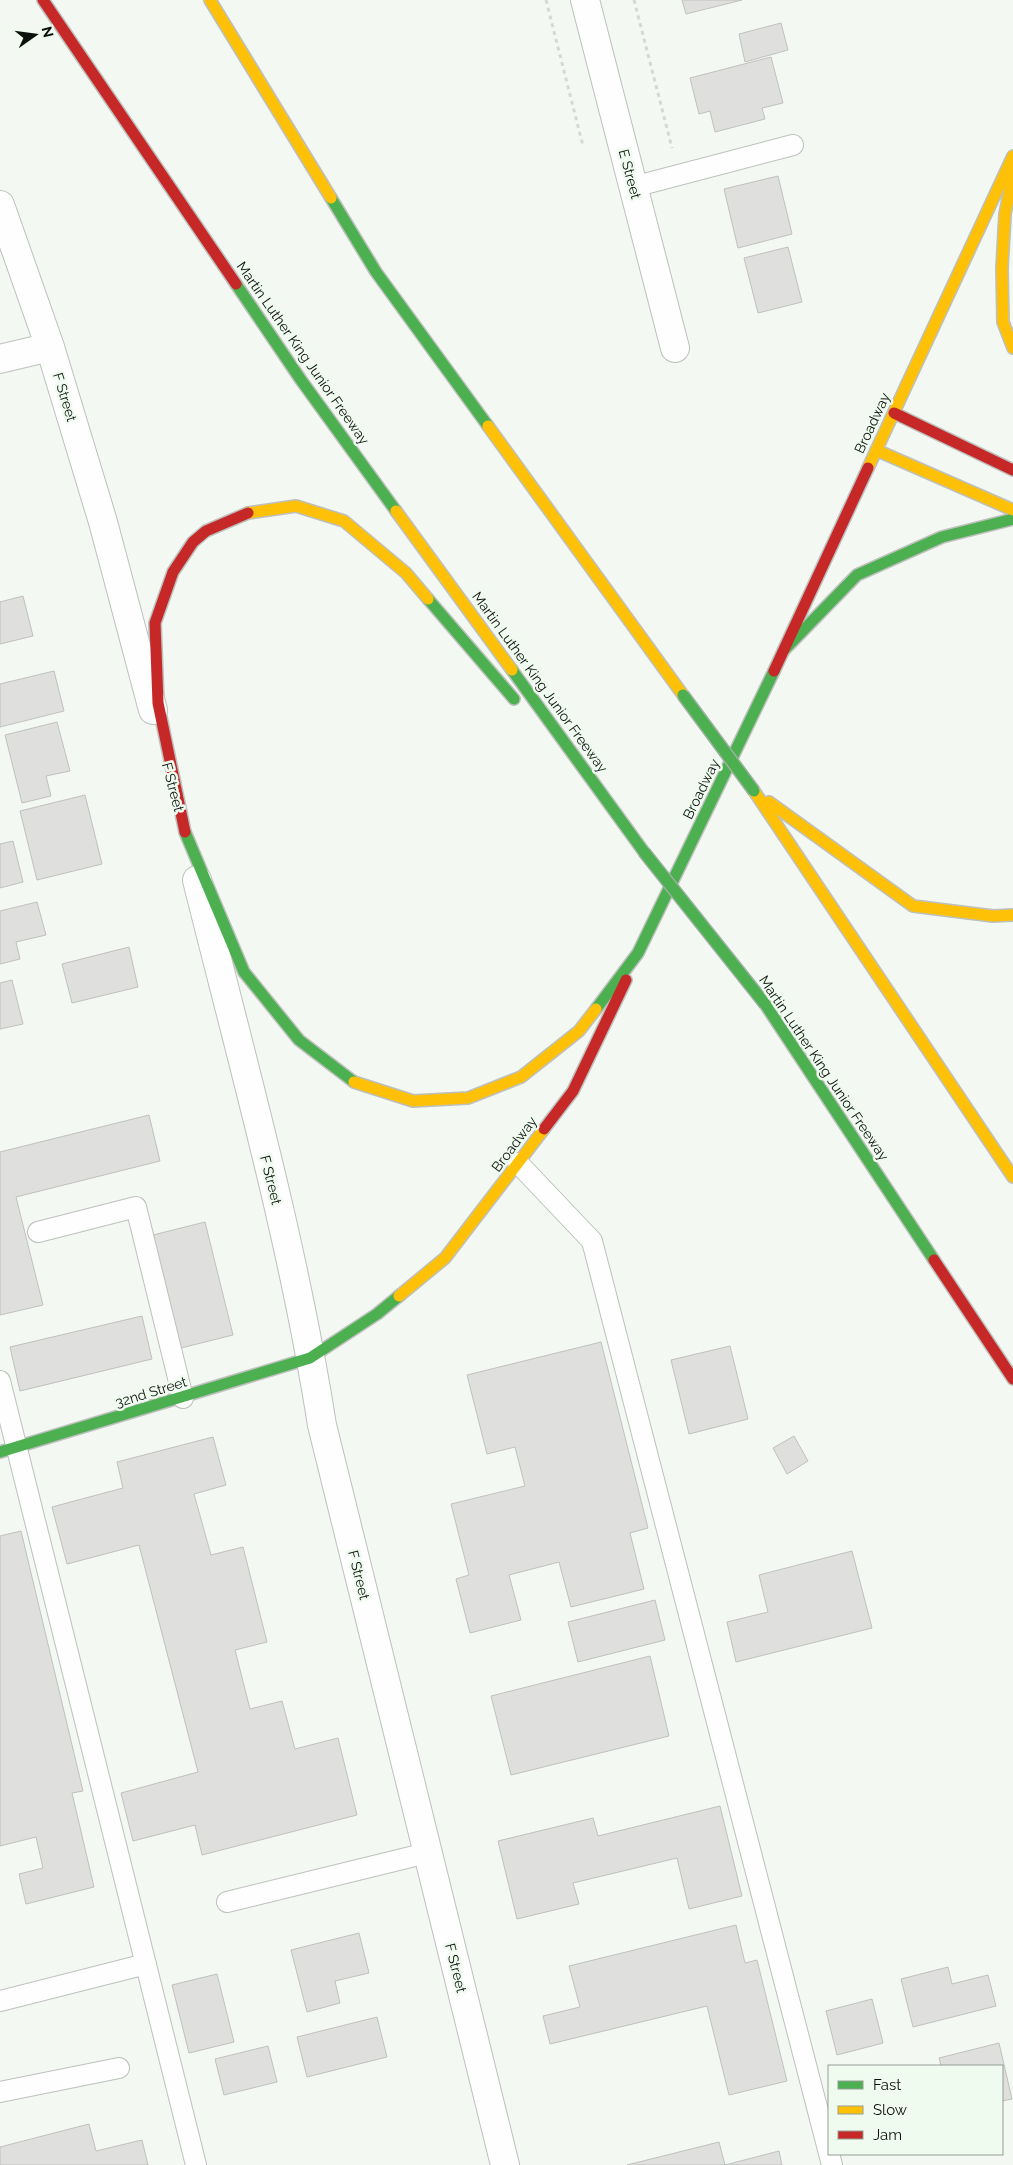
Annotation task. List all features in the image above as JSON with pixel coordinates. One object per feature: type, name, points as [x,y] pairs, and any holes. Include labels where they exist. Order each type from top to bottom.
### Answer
[{"type":"main road","name":"Martin Luther King Junior Freeway","points":[[43,0],[302,380],[644,852],[765,1004],[1013,1379]]},
{"type":"main road","points":[[210,0],[376,272],[754,791],[1013,1177]]},
{"type":"main road","name":"Broadway","points":[[310,1358],[377,1314],[445,1258],[572,1091],[784,650],[1013,156]]},
{"type":"main road","points":[[1013,173],[1005,214],[1002,268],[1003,322],[1013,348]]},
{"type":"main road","points":[[894,413],[1013,470]]},
{"type":"main road","points":[[876,450],[1013,510]]},
{"type":"main road","points":[[522,709],[406,573],[344,521],[296,506],[246,513],[206,532],[193,542],[173,572],[155,623],[158,703],[185,832],[244,972],[299,1040],[354,1082],[413,1101],[468,1098],[521,1077],[578,1031],[638,953]]},
{"type":"main road","points":[[784,650],[857,576],[942,537],[1013,519]]},
{"type":"main road","points":[[548,739],[644,852]]},
{"type":"main road","points":[[754,791],[913,906],[993,916],[1013,915]]},
{"type":"main road","name":"32nd Street","points":[[8,1449],[183,1398],[310,1358]]},
{"type":"street","name":"E Street","points":[[584,0],[675,348]]},
{"type":"street","name":"F Street","points":[[0,204],[50,347],[103,522],[185,832],[285,1235],[322,1425],[504,2165]]},
{"type":"street","points":[[0,359],[50,347]]},
{"type":"lane","points":[[633,187],[793,145]]},
{"type":"lane","points":[[518,1163],[592,1241],[828,2150]]},
{"type":"lane","points":[[38,1232],[136,1207],[183,1398]]},
{"type":"lane","points":[[0,1381],[8,1449],[146,1964],[196,2165]]},
{"type":"lane","points":[[227,1902],[427,1852]]},
{"type":"lane","points":[[0,2001],[146,1964]]},
{"type":"lane","points":[[0,2092],[119,2068]]},
{"type":"path","points":[[546,0],[583,146]]},
{"type":"path","points":[[634,0],[680,174]]},
{"type":"building","points":[[682,0],[742,0],[686,14]]},
{"type":"building","points":[[781,23],[788,50],[745,62],[739,34]]},
{"type":"building","points":[[771,57],[783,103],[762,108],[765,119],[715,132],[710,111],[699,114],[690,78]]},
{"type":"building","points":[[778,176],[792,234],[738,248],[724,189]]},
{"type":"building","points":[[788,247],[802,302],[758,313],[744,258]]},
{"type":"building","points":[[23,596],[33,636],[0,644],[0,602]]},
{"type":"building","points":[[54,671],[64,711],[0,727],[0,684]]},
{"type":"building","points":[[57,722],[70,771],[46,776],[51,796],[22,803],[5,735]]},
{"type":"building","points":[[85,795],[102,864],[37,880],[20,811]]},
{"type":"building","points":[[13,841],[23,882],[0,888],[0,844]]},
{"type":"building","points":[[37,902],[46,935],[16,942],[20,959],[0,964],[0,911]]},
{"type":"building","points":[[129,947],[138,987],[72,1003],[62,964]]},
{"type":"building","points":[[12,980],[23,1024],[0,1029],[0,983]]},
{"type":"building","points":[[149,1115],[160,1161],[16,1197],[43,1305],[0,1315],[0,1152]]},
{"type":"building","points":[[205,1222],[233,1335],[181,1348],[153,1235]]},
{"type":"building","points":[[142,1316],[152,1359],[20,1391],[10,1347]]},
{"type":"building","points":[[601,1342],[648,1528],[630,1533],[644,1589],[571,1607],[559,1562],[509,1575],[521,1620],[470,1633],[456,1579],[469,1575],[451,1504],[525,1486],[515,1447],[487,1454],[467,1375]]},
{"type":"building","points":[[730,1346],[748,1419],[689,1434],[671,1360]]},
{"type":"building","points":[[794,1436],[808,1461],[787,1474],[773,1448]]},
{"type":"building","points":[[213,1437],[226,1485],[194,1494],[211,1555],[243,1547],[267,1642],[235,1650],[250,1709],[282,1701],[295,1749],[338,1738],[357,1815],[202,1855],[195,1825],[133,1841],[121,1793],[198,1772],[139,1545],[67,1564],[52,1507],[123,1488],[117,1462]]},
{"type":"building","points":[[21,1531],[83,1791],[72,1793],[94,1887],[26,1904],[19,1874],[43,1868],[36,1837],[0,1846],[0,1536]]},
{"type":"building","points":[[852,1551],[872,1628],[736,1662],[727,1622],[768,1612],[759,1575]]},
{"type":"building","points":[[655,1600],[665,1640],[578,1662],[568,1622]]},
{"type":"building","points":[[650,1656],[669,1736],[511,1775],[491,1696]]},
{"type":"building","points":[[720,1806],[742,1896],[689,1909],[677,1858],[573,1883],[579,1904],[517,1919],[498,1841],[593,1818],[598,1836]]},
{"type":"building","points":[[736,1925],[745,1963],[757,1960],[787,2081],[729,2095],[707,2006],[550,2044],[543,2016],[580,2007],[569,1966]]},
{"type":"building","points":[[359,1933],[369,1973],[335,1981],[340,2003],[307,2012],[291,1950]]},
{"type":"building","points":[[948,1967],[952,1984],[988,1975],[996,2006],[913,2027],[901,1979]]},
{"type":"building","points":[[217,1974],[234,2042],[189,2053],[172,1985]]},
{"type":"building","points":[[872,1999],[883,2043],[837,2055],[826,2011]]},
{"type":"building","points":[[377,2017],[387,2057],[307,2077],[297,2037]]},
{"type":"building","points":[[999,2043],[1012,2099],[1003,2101],[1003,2065],[941,2065],[939,2058]]},
{"type":"building","points":[[268,2046],[277,2082],[224,2095],[215,2059]]},
{"type":"building","points":[[89,2124],[96,2151],[142,2140],[148,2165],[0,2165],[0,2147]]},
{"type":"building","points":[[719,2142],[725,2165],[627,2165]]},
{"type":"building","points":[[779,2151],[782,2165],[725,2165]]},
{"type":"traffic: fast","points":[[331,198],[376,272],[488,426]]},
{"type":"traffic: fast","points":[[236,284],[301,380],[396,511]]},
{"type":"traffic: fast","points":[[784,650],[857,575],[942,537],[1013,519]]},
{"type":"traffic: fast","points":[[428,599],[514,699]]},
{"type":"traffic: fast","points":[[512,670],[644,852]]},
{"type":"traffic: fast","points":[[596,1009],[638,953],[774,671]]},
{"type":"traffic: fast","points":[[683,695],[754,791]]},
{"type":"traffic: fast","points":[[185,832],[244,972],[299,1040],[354,1082]]},
{"type":"traffic: fast","points":[[644,852],[765,1004]]},
{"type":"traffic: fast","points":[[765,1004],[934,1260]]},
{"type":"traffic: fast","points":[[0,1452],[310,1358],[377,1314],[399,1296]]},
{"type":"traffic: slow","points":[[210,0],[331,198]]},
{"type":"traffic: slow","points":[[868,468],[1013,156]]},
{"type":"traffic: slow","points":[[1013,173],[1005,214],[1002,268],[1003,322],[1013,348]]},
{"type":"traffic: slow","points":[[488,426],[683,695]]},
{"type":"traffic: slow","points":[[876,450],[1013,510]]},
{"type":"traffic: slow","points":[[248,513],[296,506],[344,521],[406,573],[428,599]]},
{"type":"traffic: slow","points":[[396,511],[512,670]]},
{"type":"traffic: slow","points":[[754,791],[1013,1177]]},
{"type":"traffic: slow","points":[[769,802],[913,906],[993,916],[1013,915]]},
{"type":"traffic: slow","points":[[354,1082],[413,1101],[468,1098],[521,1077],[579,1031],[596,1009]]},
{"type":"traffic: slow","points":[[399,1296],[445,1258],[544,1129]]},
{"type":"traffic: jam","points":[[43,0],[236,284]]},
{"type":"traffic: jam","points":[[894,413],[1013,470]]},
{"type":"traffic: jam","points":[[774,671],[868,468]]},
{"type":"traffic: jam","points":[[185,832],[158,703],[155,623],[173,572],[193,542],[206,531],[248,513]]},
{"type":"traffic: jam","points":[[544,1129],[573,1091],[626,980]]},
{"type":"traffic: jam","points":[[934,1260],[1013,1379]]}]
